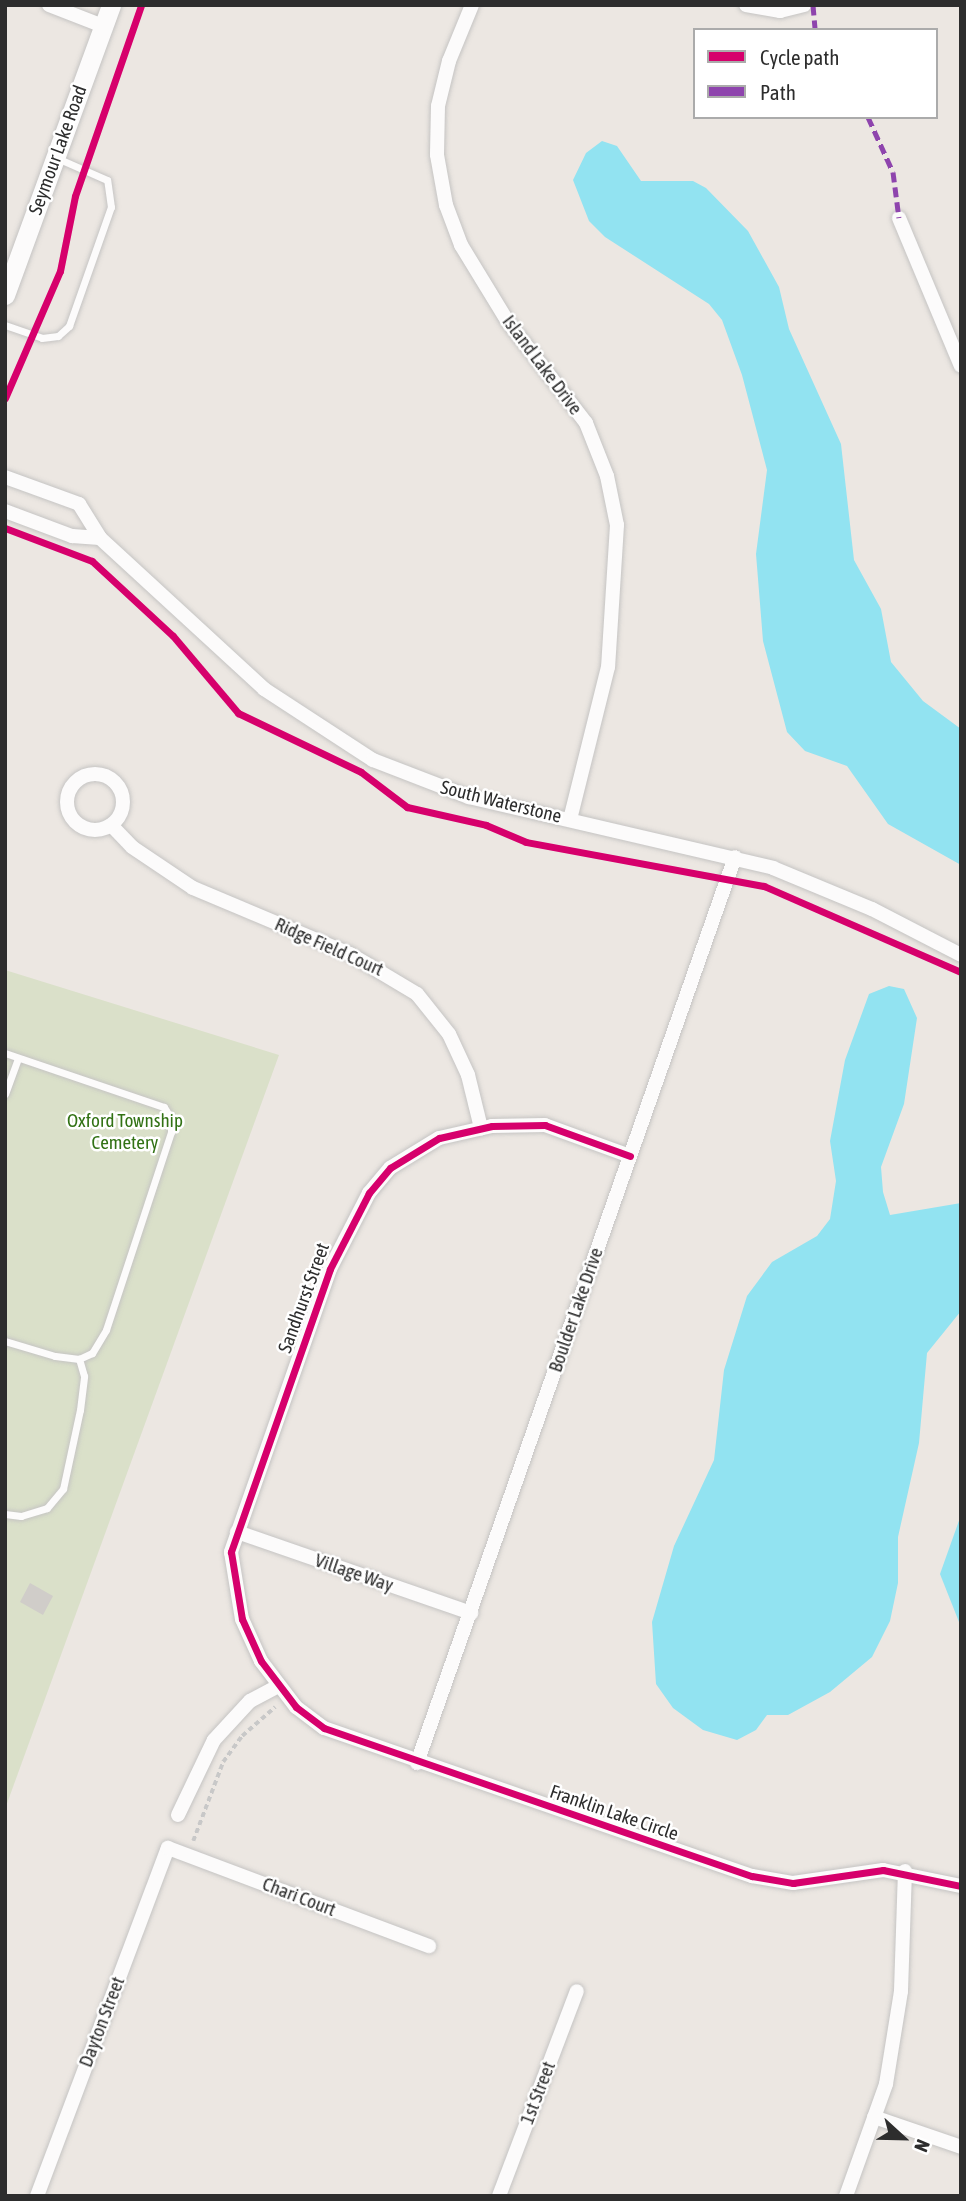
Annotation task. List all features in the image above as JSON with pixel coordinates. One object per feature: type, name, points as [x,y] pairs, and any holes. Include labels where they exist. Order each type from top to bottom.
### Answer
[{"type":"street","points":[[49,5],[103,26]]},
{"type":"street","name":"Seymour Lake Road","points":[[5,295],[111,5]]},
{"type":"street","name":"Island Lake Drive","points":[[472,5],[449,61],[438,106],[437,155],[446,205],[461,245],[508,322],[586,423],[607,476],[617,525],[608,667],[570,819]]},
{"type":"street","points":[[746,5],[780,11],[804,5]]},
{"type":"street","points":[[900,218],[961,366]]},
{"type":"street","name":"South Waterstone","points":[[5,477],[79,504],[100,538],[264,689],[320,731],[414,779],[734,857],[824,887],[961,955]]},
{"type":"street","points":[[5,511],[72,536],[100,538]]},
{"type":"street","points":[[100,774],[116,784],[122,810],[111,825],[94,831],[76,824],[67,809],[74,783],[100,774]]},
{"type":"street","name":"Ridge Field Court","points":[[111,825],[132,848],[193,888],[351,954],[417,994],[449,1034],[468,1075],[481,1128]]},
{"type":"street","name":"Boulder Lake Drive","points":[[417,1763],[734,857]]},
{"type":"street","name":"Sandhurst Street","points":[[283,1692],[242,1619],[231,1552],[351,1220],[390,1168],[439,1138],[481,1128],[545,1125],[630,1156]]},
{"type":"street","name":"Village Way","points":[[237,1532],[471,1613]]},
{"type":"street","points":[[178,1815],[214,1740],[250,1701],[283,1692]]},
{"type":"street","name":"Franklin Lake Circle","points":[[283,1692],[324,1728],[417,1763],[773,1882],[905,1871],[961,1886]]},
{"type":"street","name":"Chari Court","points":[[168,1848],[429,1946]]},
{"type":"street","name":"Dayton Street","points":[[37,2196],[168,1848]]},
{"type":"street","points":[[846,2196],[886,2084],[901,1991],[905,1871]]},
{"type":"street","name":"1st Street","points":[[499,2196],[577,1991]]},
{"type":"street","points":[[874,2117],[961,2147]]},
{"type":"lane","points":[[5,325],[42,338],[58,336],[69,326],[111,207],[107,180],[56,158]]},
{"type":"lane","points":[[5,1053],[164,1107],[171,1118],[171,1132],[106,1330],[92,1353],[79,1359],[5,1341]]},
{"type":"lane","points":[[5,1094],[18,1059]]},
{"type":"lane","points":[[5,1514],[21,1516],[47,1508],[63,1489],[80,1410],[84,1376],[79,1359]]},
{"type":"path","points":[[188,1855],[223,1762],[242,1736],[283,1692]]},
{"type":"green space","name":"Oxford Township Cemetery","points":[[5,970],[279,1055],[5,1809]]},
{"type":"water","points":[[602,141],[617,146],[641,181],[693,181],[706,188],[748,231],[779,287],[789,329],[841,444],[854,560],[881,609],[891,662],[923,701],[961,729],[961,865],[888,824],[847,766],[805,751],[787,732],[763,641],[756,554],[767,470],[742,375],[722,320],[709,304],[605,237],[589,221],[573,180],[586,153]]},
{"type":"water","points":[[889,986],[904,989],[917,1018],[904,1104],[881,1167],[883,1192],[890,1215],[961,1203],[961,1311],[927,1353],[919,1443],[898,1537],[898,1583],[890,1621],[872,1657],[830,1692],[788,1715],[767,1715],[756,1730],[737,1740],[703,1730],[673,1708],[656,1684],[652,1622],[674,1546],[714,1460],[724,1370],[747,1296],[772,1262],[817,1236],[830,1219],[836,1181],[830,1141],[845,1060],[869,994]]},
{"type":"water","points":[[961,1515],[961,1627],[940,1574]]},
{"type":"building","points":[[30,1583],[53,1596],[43,1615],[20,1602]]},
{"type":"marked path","points":[[813,5],[815,28]]},
{"type":"marked path","points":[[869,119],[893,172],[899,218]]},
{"type":"cycle path","points":[[5,398],[60,271],[75,196],[141,5]]},
{"type":"cycle path","points":[[5,528],[92,561],[173,636],[238,713],[361,772],[407,807],[486,825],[526,842],[764,886],[961,972]]},
{"type":"cycle path","points":[[630,1156],[545,1125],[492,1126],[439,1138],[390,1168],[369,1193],[330,1269],[231,1552],[242,1619],[261,1661],[296,1707],[324,1728],[752,1876],[793,1883],[883,1870],[961,1886]]}]
